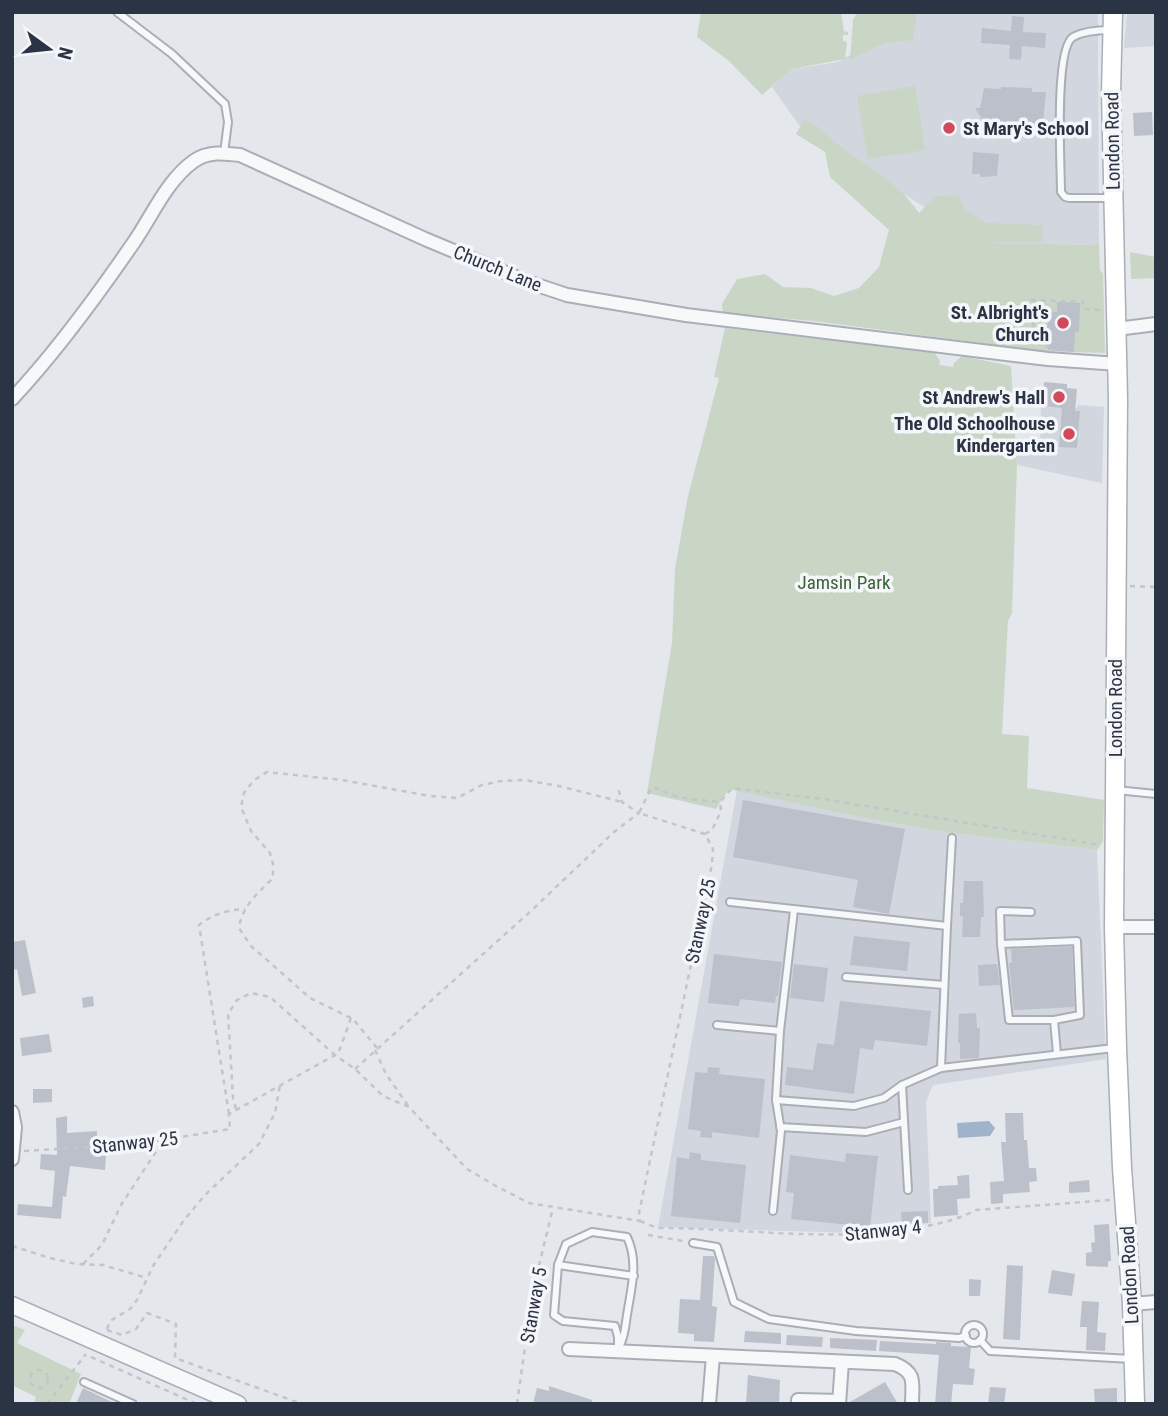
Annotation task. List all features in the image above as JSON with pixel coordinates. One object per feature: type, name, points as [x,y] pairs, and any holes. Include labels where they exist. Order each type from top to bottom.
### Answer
[{"type":"main road","name":"London Road","points":[[1112,21],[1111,92],[1118,364],[1114,790],[1116,1048],[1132,1304],[1135,1404]]},
{"type":"street","name":"Church Lane","points":[[224,153],[240,155],[425,239],[525,281],[567,295],[686,315],[1048,359],[1118,364]]},
{"type":"street","points":[[12,398],[93,300],[169,187],[193,161],[206,154],[224,153]]},
{"type":"street","points":[[1117,329],[1156,324]]},
{"type":"street","points":[[1114,927],[1156,927]]},
{"type":"street","points":[[12,1112],[15,1127],[13,1155]]},
{"type":"street","points":[[1132,1304],[1156,1302]]},
{"type":"street","points":[[12,1305],[238,1404]]},
{"type":"street","points":[[569,1349],[895,1364],[906,1369],[912,1378],[912,1404]]},
{"type":"street","points":[[709,1404],[713,1356]]},
{"type":"street","points":[[798,1404],[798,1400],[839,1402],[842,1362]]},
{"type":"lane","points":[[117,12],[172,54],[225,104],[228,122],[224,153]]},
{"type":"lane","points":[[1112,21],[1072,38],[1066,47],[1062,64],[1061,192],[1069,198],[1114,198]]},
{"type":"lane","points":[[1114,790],[1156,794]]},
{"type":"lane","points":[[941,1068],[951,838]]},
{"type":"lane","points":[[730,902],[947,926]]},
{"type":"lane","points":[[773,1211],[780,1127],[776,1100],[780,1031],[794,911]]},
{"type":"lane","points":[[1001,944],[1077,941],[1080,1015],[1054,1020],[1009,1020],[1001,944],[1000,911],[1031,912]]},
{"type":"lane","points":[[846,977],[944,985]]},
{"type":"lane","points":[[1054,1020],[1057,1054]]},
{"type":"lane","points":[[717,1024],[780,1031]]},
{"type":"lane","points":[[776,1100],[854,1106],[884,1097],[902,1085],[941,1068],[1116,1048]]},
{"type":"lane","points":[[902,1085],[908,1190]]},
{"type":"lane","points":[[780,1127],[866,1132],[904,1122]]},
{"type":"lane","points":[[592,1232],[627,1237],[633,1249],[634,1276],[625,1338],[618,1350],[615,1325],[563,1321],[554,1315],[558,1265],[566,1244],[592,1232]]},
{"type":"lane","points":[[693,1243],[717,1247],[734,1302],[769,1319],[856,1331],[959,1338],[966,1336]]},
{"type":"lane","points":[[558,1265],[634,1276]]},
{"type":"lane","points":[[966,1336],[968,1327],[977,1326],[983,1333],[981,1340]]},
{"type":"lane","points":[[966,1336],[972,1342],[981,1340]]},
{"type":"lane","points":[[981,1340],[990,1351],[1132,1359]]},
{"type":"lane","points":[[84,1382],[133,1404]]},
{"type":"path","points":[[1048,359],[1047,340],[1036,337],[1028,300],[1083,302],[1084,309],[1116,306]]},
{"type":"path","points":[[1116,586],[1156,587]]},
{"type":"path","points":[[640,1221],[529,1203],[467,1169],[409,1107],[386,1074],[376,1049],[351,1018],[310,998],[251,946],[239,928],[241,914],[273,878],[274,864],[270,853],[250,831],[241,807],[244,793],[254,780],[267,772],[342,780],[430,796],[457,798],[482,785],[524,780],[622,802],[639,813],[705,834],[712,830],[721,811],[720,802],[732,788],[823,799],[1115,848]]},
{"type":"path","points":[[618,788],[622,802]]},
{"type":"path","points":[[355,1069],[531,911],[614,832],[639,813],[650,789],[658,788],[668,794],[689,799],[720,802]]},
{"type":"path","name":"Stanway 25","points":[[640,1221],[642,1200],[712,864],[713,849],[705,834]]},
{"type":"path","points":[[229,1114],[199,925],[210,916],[232,909],[245,909]]},
{"type":"path","points":[[236,1109],[228,1014],[237,1000],[251,993],[270,997],[383,1096],[409,1107]]},
{"type":"path","points":[[335,1055],[340,1049],[351,1018]]},
{"type":"path","name":"Stanway 25","points":[[13,1155],[164,1141],[230,1129],[229,1114],[236,1109],[335,1055]]},
{"type":"path","points":[[280,1085],[275,1113],[259,1144],[205,1195],[184,1220],[147,1278],[137,1300],[130,1309],[110,1321],[105,1331],[122,1335],[136,1329],[148,1314],[176,1324],[175,1358],[302,1404]]},
{"type":"path","points":[[83,1264],[102,1245],[121,1205],[164,1141]]},
{"type":"path","name":"Stanway 4","points":[[640,1221],[657,1228],[856,1235],[941,1223],[958,1219],[976,1210],[1124,1199]]},
{"type":"path","name":"Stanway 5","points":[[517,1404],[533,1290],[553,1208]]},
{"type":"path","points":[[648,1235],[693,1243]]},
{"type":"path","points":[[12,1247],[50,1258],[103,1265],[147,1278]]},
{"type":"path","points":[[47,1404],[86,1354]]},
{"type":"path","points":[[92,1357],[197,1404]]},
{"type":"path","points":[[36,1370],[47,1374],[48,1383],[43,1387],[38,1388],[31,1383],[31,1374],[36,1370]]},
{"type":"shaded area","name":"St Mary's School","points":[[917,12],[1098,12],[1099,245],[953,243],[928,209],[806,135],[772,87],[792,69],[838,62],[867,45],[913,35]]},
{"type":"shaded area","points":[[1127,12],[1156,12],[1156,46],[1124,48]]},
{"type":"shaded area","points":[[1079,405],[1104,407],[1102,483],[1017,465],[1015,441],[1040,444],[1041,406],[1075,409]]},
{"type":"shaded area","points":[[737,790],[943,832],[1097,850],[1106,1059],[933,1085],[926,1102],[931,1223],[897,1225],[854,1233],[658,1227]]},
{"type":"green space","points":[[701,12],[841,12],[844,31],[848,32],[848,35],[843,35],[843,41],[847,42],[845,59],[792,69],[762,95],[729,61],[697,37]]},
{"type":"green space","points":[[857,12],[917,12],[913,40],[884,43],[850,60],[853,20]]},
{"type":"green space","points":[[915,86],[925,150],[868,159],[857,96]]},
{"type":"green space","points":[[804,120],[891,183],[919,213],[936,196],[958,195],[966,210],[987,223],[1042,225],[1043,241],[982,243],[1099,245],[1100,270],[1103,274],[1105,353],[1040,351],[814,321],[723,313],[722,304],[737,279],[765,274],[783,287],[811,288],[834,296],[859,288],[879,267],[889,230],[830,177],[825,152],[796,134]]},
{"type":"green space","points":[[1130,252],[1156,257],[1156,278],[1131,279]]},
{"type":"green space","name":"Jamsin Park","points":[[725,328],[934,352],[940,361],[939,365],[953,367],[962,356],[1011,366],[1017,465],[1012,613],[1008,621],[1002,734],[1029,736],[1027,788],[1104,800],[1103,841],[1097,850],[943,832],[729,789],[716,809],[647,793],[672,643],[675,569],[688,496],[719,378],[714,377]]},
{"type":"green space","points":[[12,1325],[25,1330],[17,1343],[81,1374],[69,1404],[34,1404],[36,1397],[12,1385]]},
{"type":"water","points":[[989,1121],[995,1128],[990,1136],[958,1138],[957,1123]]},
{"type":"building","points":[[1012,16],[1024,17],[1023,32],[1046,33],[1045,48],[1022,46],[1021,60],[1009,59],[1010,45],[981,43],[982,28],[1011,31]]},
{"type":"building","points":[[984,88],[1032,88],[1032,92],[1046,92],[1043,122],[1038,122],[1037,132],[1031,132],[1031,135],[1014,134],[1014,129],[1003,128],[1004,122],[983,121],[975,108],[980,108]]},
{"type":"building","points":[[1152,112],[1153,135],[1134,136],[1133,113]]},
{"type":"building","points":[[973,152],[999,154],[997,176],[980,177],[980,174],[972,174]]},
{"type":"building","name":"St. Albright's Church","points":[[1057,302],[1080,303],[1079,332],[1075,332],[1074,352],[1048,350],[1047,311],[1057,312]]},
{"type":"building","points":[[1044,382],[1067,384],[1067,388],[1077,389],[1075,411],[1080,411],[1077,448],[1059,447],[1062,408],[1042,406]]},
{"type":"building","points":[[743,800],[905,829],[889,914],[853,907],[858,880],[733,857]]},
{"type":"building","points":[[964,881],[983,881],[984,917],[981,917],[980,937],[962,937],[963,916],[960,916],[960,903],[963,903]]},
{"type":"building","points":[[854,936],[910,942],[907,971],[850,965]]},
{"type":"building","points":[[25,940],[36,993],[22,996],[17,969],[12,970],[12,942]]},
{"type":"building","points":[[1072,947],[1074,1007],[1014,1010],[1009,963],[1012,963],[1011,949]]},
{"type":"building","points":[[714,954],[782,962],[775,1003],[740,999],[739,1006],[708,1003]]},
{"type":"building","points":[[794,964],[828,968],[824,1002],[790,998]]},
{"type":"building","points":[[997,964],[1000,985],[979,986],[978,965]]},
{"type":"building","points":[[93,996],[94,1006],[83,1008],[82,998]]},
{"type":"building","points":[[840,1001],[931,1011],[927,1046],[875,1040],[873,1050],[860,1048],[854,1094],[785,1085],[787,1067],[813,1070],[817,1043],[834,1045]]},
{"type":"building","points":[[976,1013],[977,1028],[980,1028],[979,1058],[960,1059],[959,1014]]},
{"type":"building","points":[[49,1034],[52,1052],[22,1056],[20,1038]]},
{"type":"building","points":[[708,1067],[720,1068],[719,1074],[765,1079],[759,1138],[712,1132],[712,1138],[700,1137],[701,1131],[688,1129],[695,1072],[707,1073]]},
{"type":"building","points":[[33,1089],[52,1089],[52,1102],[33,1103]]},
{"type":"building","points":[[1005,1113],[1023,1113],[1029,1168],[1036,1168],[1037,1181],[1029,1182],[1030,1192],[1003,1194],[1003,1203],[991,1204],[990,1182],[1004,1181],[1001,1142],[1006,1142]]},
{"type":"building","points":[[67,1116],[67,1133],[97,1131],[97,1155],[106,1156],[105,1170],[70,1166],[61,1219],[17,1215],[18,1204],[52,1207],[55,1171],[40,1169],[41,1154],[57,1155],[56,1118]]},
{"type":"building","points":[[690,1152],[701,1154],[701,1160],[746,1165],[740,1223],[671,1216],[677,1157],[689,1159]]},
{"type":"building","points":[[846,1153],[878,1156],[870,1227],[791,1219],[794,1193],[786,1192],[790,1155],[845,1162]]},
{"type":"building","points":[[969,1175],[970,1198],[957,1199],[958,1215],[934,1217],[933,1189],[938,1189],[938,1186],[958,1185],[957,1176]]},
{"type":"building","points":[[1089,1180],[1090,1192],[1069,1193],[1069,1182]]},
{"type":"building","points":[[928,1211],[928,1223],[902,1224],[901,1212]]},
{"type":"building","points":[[1109,1224],[1111,1261],[1108,1261],[1108,1267],[1086,1266],[1086,1253],[1092,1252],[1091,1243],[1095,1242],[1094,1225]]},
{"type":"building","points":[[703,1256],[714,1256],[715,1259],[712,1306],[717,1307],[714,1342],[694,1341],[694,1334],[678,1333],[680,1299],[700,1300]]},
{"type":"building","points":[[1007,1265],[1023,1266],[1020,1340],[1003,1339]]},
{"type":"building","points":[[1052,1270],[1075,1274],[1072,1296],[1048,1293]]},
{"type":"building","points":[[969,1279],[981,1280],[980,1296],[969,1296]]},
{"type":"building","points":[[1082,1301],[1099,1302],[1097,1332],[1106,1333],[1105,1351],[1086,1350],[1087,1327],[1080,1327]]},
{"type":"building","points":[[745,1331],[781,1333],[781,1344],[744,1342]]},
{"type":"building","points":[[787,1335],[823,1337],[822,1347],[786,1345]]},
{"type":"building","points":[[830,1338],[877,1340],[876,1351],[830,1348]]},
{"type":"building","points":[[880,1341],[936,1342],[971,1347],[969,1368],[975,1369],[973,1385],[953,1384],[951,1404],[935,1404],[939,1355],[879,1351]]},
{"type":"building","points":[[748,1375],[780,1380],[779,1404],[746,1404]]},
{"type":"building","points":[[885,1382],[898,1404],[848,1404],[848,1403]]},
{"type":"building","points":[[549,1386],[592,1400],[592,1404],[533,1404],[537,1388],[549,1391]]},
{"type":"building","points":[[990,1387],[1006,1388],[1004,1404],[988,1404]]},
{"type":"building","points":[[83,1388],[116,1404],[76,1404]]},
{"type":"building","points":[[1117,1388],[1117,1404],[1095,1404],[1094,1389]]},
{"type":"place","name":"St Mary's School","points":[[949,128]]},
{"type":"place","name":"St. Albright's Church","points":[[1063,323]]},
{"type":"place","name":"St Andrew's Hall","points":[[1059,397]]},
{"type":"place","name":"The Old Schoolhouse Kindergarten","points":[[1069,434]]}]
